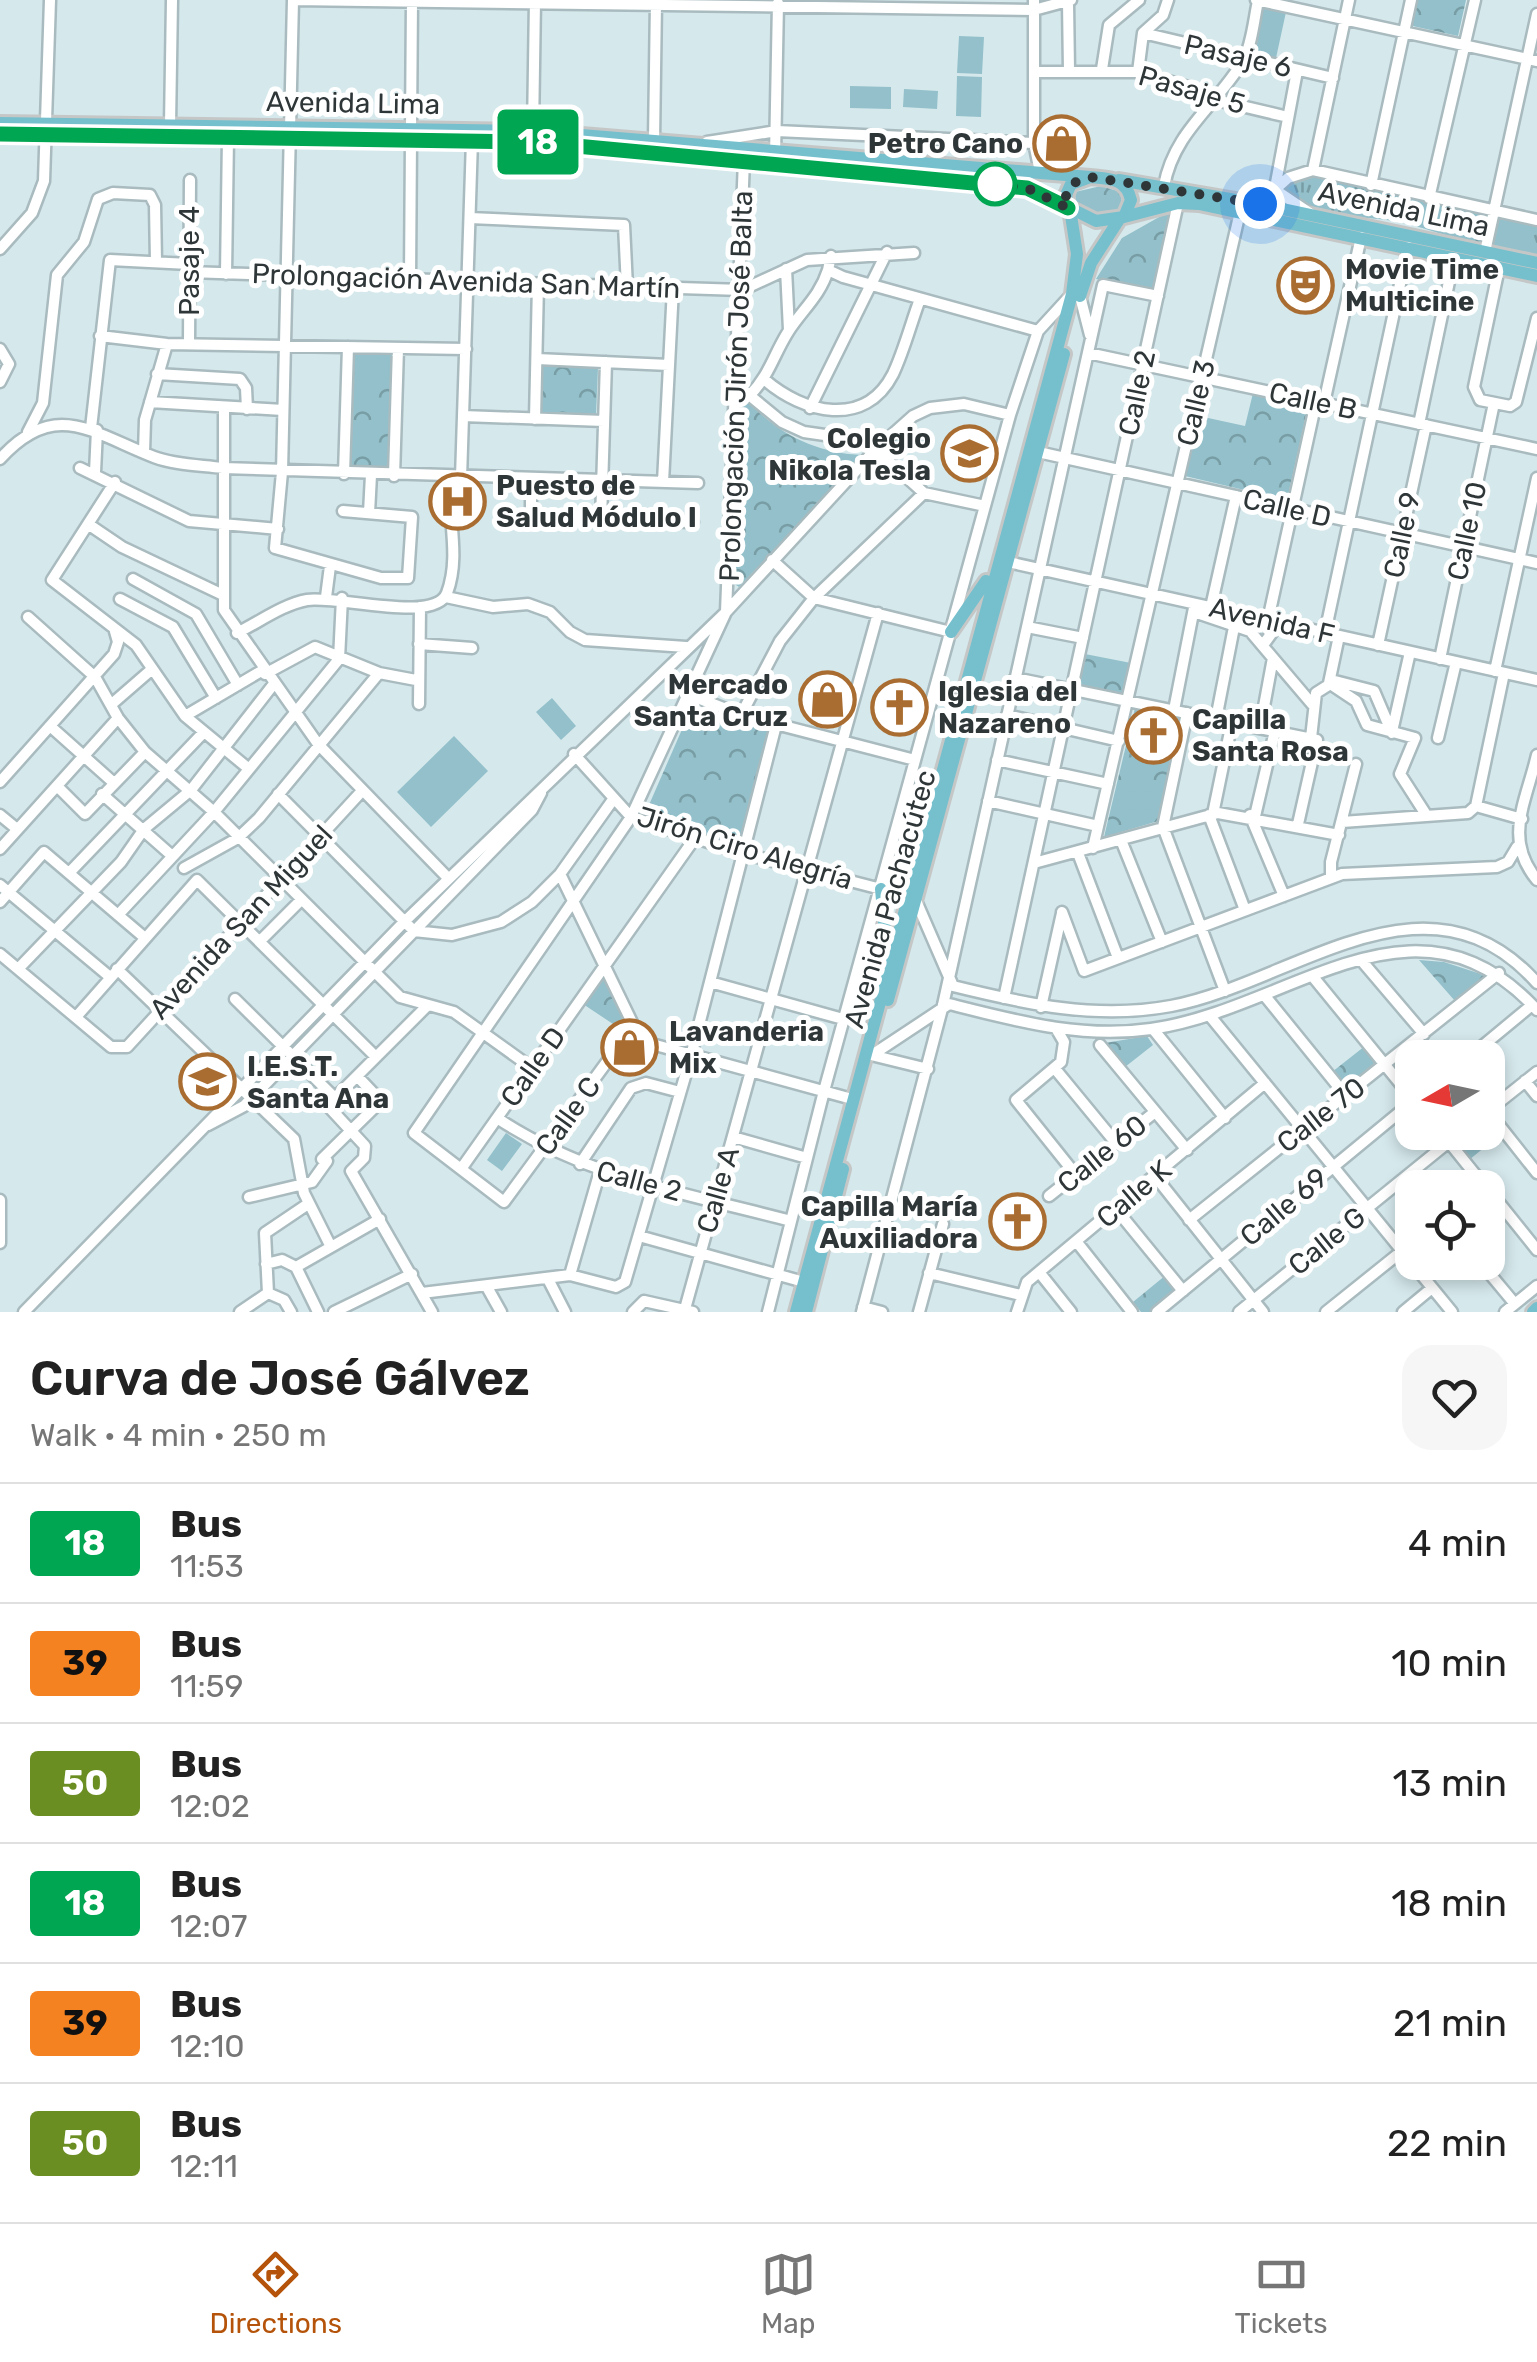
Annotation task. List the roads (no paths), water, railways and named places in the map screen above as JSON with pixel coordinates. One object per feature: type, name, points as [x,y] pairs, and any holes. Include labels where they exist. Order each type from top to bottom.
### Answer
[{"type":"main road","name":"Avenida Lima","points":[[0,122],[48,129],[228,137],[291,133]]},
{"type":"main road","name":"Avenida Lima","points":[[0,134],[170,125],[291,133],[533,131],[706,142],[775,156],[1027,188],[1069,208]]},
{"type":"main road","name":"Avenida Lima","points":[[411,134],[744,160],[775,156],[1090,177]]},
{"type":"main road","points":[[1090,177],[1118,180],[1130,195],[1122,218],[1089,220],[1069,208],[1066,196],[1071,184],[1090,177]]},
{"type":"main road","name":"Avenida Lima","points":[[1118,180],[1312,214],[1537,263]]},
{"type":"main road","name":"Avenida Lima","points":[[1122,218],[1178,203],[1240,212],[1537,276]]},
{"type":"main road","name":"Avenida Pachacútec","points":[[796,1312],[852,1099],[916,903],[1038,452],[1076,295],[1077,254],[1069,208]]},
{"type":"main road","name":"Avenida Pachacútec","points":[[806,1312],[888,969],[994,571],[1076,295],[1091,263],[1122,218]]},
{"type":"main road","points":[[951,632],[994,571]]},
{"type":"main road","points":[[881,888],[888,969]]},
{"type":"street","points":[[0,250],[38,200],[48,129],[50,0]]},
{"type":"street","points":[[170,125],[172,0]]},
{"type":"street","points":[[343,512],[412,517],[408,578],[381,578],[275,548],[282,472],[294,0],[1034,5],[1070,1],[1068,71]]},
{"type":"street","points":[[1102,69],[1109,25],[1139,0]]},
{"type":"street","points":[[1138,72],[1142,33],[1163,16],[1168,0]]},
{"type":"street","points":[[1164,186],[1170,161],[1244,60],[1257,0],[1290,4],[1532,60]]},
{"type":"street","points":[[1313,170],[1349,0]]},
{"type":"street","points":[[1371,185],[1411,0]]},
{"type":"street","points":[[1429,198],[1475,0]]},
{"type":"street","points":[[410,280],[412,1]]},
{"type":"street","points":[[533,131],[535,2]]},
{"type":"street","points":[[654,140],[656,2]]},
{"type":"street","points":[[775,156],[778,3]]},
{"type":"street","points":[[1034,5],[1034,143],[1040,172]]},
{"type":"street","points":[[1485,252],[1532,60],[1537,14]]},
{"type":"street","name":"Pasaje 6","points":[[1142,33],[1333,78]]},
{"type":"street","points":[[1298,71],[1274,190],[1312,214]]},
{"type":"street","name":"Pasaje 5","points":[[1034,72],[1138,72],[1198,90],[1212,99],[1288,117]]},
{"type":"street","name":"Avenida Lima","points":[[706,142],[776,132],[1034,143]]},
{"type":"street","points":[[226,274],[228,137]]},
{"type":"street","points":[[446,597],[455,563],[448,514],[463,416],[472,140]]},
{"type":"street","name":"Prolongación Jirón José Balta","points":[[726,612],[742,290],[744,160]]},
{"type":"street","name":"Avenida Lima","points":[[1260,204],[1297,172],[1313,170],[1537,220]]},
{"type":"street","name":"Pasaje 4","points":[[188,343],[190,180]]},
{"type":"street","points":[[0,459],[28,432],[43,402],[57,275],[84,242],[98,199],[113,192],[150,195],[155,205],[156,262]]},
{"type":"street","name":"Calle 2","points":[[1004,998],[1178,203]]},
{"type":"street","name":"Calle 3","points":[[1093,848],[1240,212]]},
{"type":"street","points":[[470,218],[624,226],[626,287]]},
{"type":"street","points":[[1263,645],[1274,622],[1292,509],[1362,237]]},
{"type":"street","points":[[1325,633],[1408,248]]},
{"type":"street","points":[[810,408],[887,252]]},
{"type":"street","points":[[742,290],[786,269],[831,256],[914,253]]},
{"type":"street","points":[[750,395],[766,380],[789,331],[823,287],[831,256]]},
{"type":"street","name":"Calle 9","points":[[1378,645],[1454,258]]},
{"type":"street","name":"Prolongación Avenida San Martín","points":[[100,336],[110,260],[156,262],[226,274],[742,290]]},
{"type":"street","points":[[1499,268],[1474,387],[1480,400],[1510,406],[1520,395],[1537,318]]},
{"type":"street","points":[[786,269],[789,331]]},
{"type":"street","points":[[828,270],[1038,331]]},
{"type":"street","points":[[535,419],[538,284]]},
{"type":"street","points":[[882,1312],[862,1309],[928,1069],[1104,284],[1158,296]]},
{"type":"street","points":[[663,482],[673,288]]},
{"type":"street","points":[[1076,295],[1090,347]]},
{"type":"street","name":"Avenida Pachacútec","points":[[768,1312],[824,1091],[1010,415],[1038,331],[1076,295]]},
{"type":"street","points":[[766,380],[784,396],[810,408],[856,407],[881,391],[892,374],[920,299]]},
{"type":"street","points":[[95,472],[100,336],[167,344],[466,349]]},
{"type":"street","points":[[144,452],[150,402],[167,344]]},
{"type":"street","points":[[344,474],[348,346]]},
{"type":"street","name":"Calle B","points":[[1090,347],[1143,365],[1537,449]]},
{"type":"street","points":[[394,476],[398,348]]},
{"type":"street","points":[[0,349],[9,364],[0,382]]},
{"type":"street","points":[[536,359],[670,365]]},
{"type":"street","points":[[601,520],[606,362]]},
{"type":"street","points":[[158,374],[240,380],[246,388],[247,409]]},
{"type":"street","points":[[738,386],[782,422],[804,432],[853,437],[876,449],[924,493],[985,506]]},
{"type":"street","points":[[150,402],[284,410]]},
{"type":"street","name":"Calle 10","points":[[1440,658],[1494,403]]},
{"type":"street","points":[[24,1312],[448,878],[726,612],[876,449],[913,416],[930,408],[964,404],[1010,415]]},
{"type":"street","points":[[224,408],[224,610],[318,744],[448,878]]},
{"type":"street","points":[[463,416],[604,422]]},
{"type":"street","points":[[28,432],[68,425],[94,429],[158,458],[223,468],[698,483]]},
{"type":"street","name":"Calle D","points":[[1038,452],[1537,564]]},
{"type":"street","points":[[80,468],[115,482],[178,518],[222,526],[278,529]]},
{"type":"street","points":[[368,512],[370,475]]},
{"type":"street","points":[[1342,822],[1468,812],[1476,806],[1518,559],[1537,478]]},
{"type":"street","points":[[531,480],[531,518],[693,522]]},
{"type":"street","points":[[115,482],[52,580],[136,646],[185,716],[249,768]]},
{"type":"street","points":[[741,715],[780,641],[814,598],[924,493]]},
{"type":"street","points":[[1211,608],[1236,496]]},
{"type":"street","points":[[88,524],[122,547],[221,594]]},
{"type":"street","points":[[772,560],[814,598],[951,632]]},
{"type":"street","name":"Avenida F","points":[[1008,562],[1154,595],[1194,608],[1211,608],[1537,680]]},
{"type":"street","points":[[326,597],[330,566]]},
{"type":"street","points":[[133,579],[196,614],[238,685]]},
{"type":"street","points":[[238,632],[302,600],[326,597],[386,607],[420,607],[446,597],[494,608],[528,604],[544,609],[585,640],[686,647]]},
{"type":"street","points":[[118,914],[170,854],[214,812],[339,659],[342,598]]},
{"type":"street","points":[[120,599],[173,627],[216,698]]},
{"type":"street","points":[[419,704],[416,680],[420,607]]},
{"type":"street","points":[[1174,710],[1194,608],[1235,622],[1263,645],[1312,704]]},
{"type":"street","points":[[461,1169],[414,1133],[575,904],[631,817],[726,612]]},
{"type":"street","name":"Calle A","points":[[689,1311],[700,1253],[878,613]]},
{"type":"street","points":[[28,617],[95,677],[114,703],[118,718],[145,752],[169,768],[400,997],[454,1012],[532,1068]]},
{"type":"street","points":[[1216,719],[1235,622]]},
{"type":"street","points":[[0,782],[118,648],[112,624]]},
{"type":"street","points":[[1027,627],[1084,638]]},
{"type":"street","points":[[1329,683],[1338,636]]},
{"type":"street","points":[[419,644],[472,648]]},
{"type":"street","points":[[185,716],[315,647],[379,673],[416,680]]},
{"type":"street","points":[[1392,732],[1410,652]]},
{"type":"street","points":[[1260,728],[1273,658]]},
{"type":"street","points":[[1438,738],[1456,662]]},
{"type":"street","points":[[114,703],[150,670]]},
{"type":"street","points":[[184,868],[238,838],[379,673]]},
{"type":"street","points":[[1015,678],[1314,739]]},
{"type":"street","points":[[1298,824],[1314,739],[1312,704],[1316,694],[1329,683],[1350,682],[1374,691],[1392,732]]},
{"type":"street","points":[[1329,683],[1356,700],[1366,725],[1415,738],[1400,774],[1425,813]]},
{"type":"street","points":[[18,969],[92,892],[144,830],[190,790],[227,750],[273,685]]},
{"type":"street","points":[[690,695],[741,715],[915,760]]},
{"type":"street","points":[[1188,713],[1163,828],[1224,991]]},
{"type":"street","points":[[1007,715],[1119,741]]},
{"type":"street","points":[[0,849],[118,718]]},
{"type":"street","points":[[1232,722],[1211,814],[1245,910]]},
{"type":"street","points":[[422,1293],[570,1275],[623,1285],[691,1056],[776,724]]},
{"type":"street","points":[[50,726],[114,782]]},
{"type":"street","points":[[1275,731],[1252,816],[1284,896]]},
{"type":"street","points":[[69,873],[204,732]]},
{"type":"street","points":[[57,786],[85,814],[145,752]]},
{"type":"street","name":"Jirón Ciro Alegría","points":[[574,754],[612,801],[631,817],[742,853],[881,888]]},
{"type":"street","points":[[1042,1007],[1062,912],[1084,971],[1331,878],[1357,872],[1497,867],[1508,862],[1517,847],[1533,789],[1537,755]]},
{"type":"street","points":[[997,760],[1108,784]]},
{"type":"street","points":[[1331,878],[1356,764]]},
{"type":"street","points":[[202,1127],[226,1119],[251,1099],[532,810],[556,772]]},
{"type":"street","name":"Avenida San Miguel","points":[[76,1017],[118,1049],[127,1047],[361,792]]},
{"type":"street","points":[[102,794],[170,854]]},
{"type":"street","points":[[278,794],[414,931],[452,935],[512,917],[560,874],[612,801]]},
{"type":"street","points":[[988,801],[1098,826]]},
{"type":"street","points":[[1476,806],[1522,819]]},
{"type":"street","points":[[1034,863],[1211,814],[1252,816],[1339,834]]},
{"type":"street","points":[[0,815],[18,830]]},
{"type":"street","name":"Calle D","points":[[461,1169],[695,838]]},
{"type":"street","points":[[1121,840],[1162,942]]},
{"type":"street","points":[[1517,847],[1537,880]]},
{"type":"street","points":[[145,938],[44,852],[3,893],[159,1010],[294,1139],[301,1185],[330,1248]]},
{"type":"street","points":[[1078,853],[1118,958]]},
{"type":"street","points":[[560,874],[636,1035],[647,1044],[852,1099]]},
{"type":"street","points":[[0,954],[76,1017],[197,880],[376,1057]]},
{"type":"street","points":[[260,942],[301,900]]},
{"type":"street","points":[[916,903],[948,980],[1042,1007],[1132,1011],[1224,991],[1356,938],[1400,928],[1425,928],[1470,937],[1511,958],[1537,982]]},
{"type":"street","points":[[1052,957],[1076,948]]},
{"type":"street","points":[[868,1054],[943,1005],[1057,1030],[1153,1029],[1210,1016],[1361,960],[1398,951],[1438,950],[1499,974],[1535,1008],[1492,1040]]},
{"type":"street","points":[[1361,960],[1424,1034]]},
{"type":"street","name":"Calle 70","points":[[1189,1220],[1499,974]]},
{"type":"street","points":[[1314,978],[1395,1077]]},
{"type":"street","points":[[710,982],[844,1018]]},
{"type":"street","points":[[1265,996],[1346,1096]]},
{"type":"street","points":[[236,998],[293,1056],[366,1152],[351,1170],[432,1312]]},
{"type":"street","points":[[331,1102],[427,1006]]},
{"type":"street","points":[[1210,1016],[1395,1242]]},
{"type":"street","points":[[1153,1029],[1225,1118]]},
{"type":"street","points":[[1057,1030],[1064,1049],[1056,1070],[1016,1100],[1076,1175]]},
{"type":"street","name":"Calle C","points":[[461,1169],[504,1202],[620,1044],[636,1035]]},
{"type":"street","points":[[1100,1045],[1187,1150]]},
{"type":"street","points":[[868,1054],[928,1069]]},
{"type":"street","points":[[1056,1070],[1116,1142]]},
{"type":"street","points":[[1505,1098],[1537,1072]]},
{"type":"street","points":[[250,1197],[318,1178],[324,1160],[377,1101],[357,1076]]},
{"type":"street","points":[[1525,1082],[1537,1096]]},
{"type":"street","points":[[580,1164],[631,1088],[646,1083],[680,1092]]},
{"type":"street","name":"Calle K","points":[[1017,1312],[1021,1295],[1040,1272],[1265,1083]]},
{"type":"street","name":"Calle 60","points":[[1049,1196],[1156,1112]]},
{"type":"street","name":"Calle 69","points":[[1157,1312],[1395,1114]]},
{"type":"street","name":"Calle 2","points":[[497,1118],[545,1150],[600,1172],[791,1222]]},
{"type":"street","points":[[1505,1133],[1537,1173]]},
{"type":"street","points":[[733,1137],[806,1158]]},
{"type":"street","name":"Calle G","points":[[1415,1170],[1439,1150]]},
{"type":"street","points":[[1456,1150],[1472,1170]]},
{"type":"street","points":[[570,1275],[600,1172]]},
{"type":"street","points":[[1155,1176],[1263,1312]]},
{"type":"street","name":"Calle G","points":[[1239,1312],[1395,1187]]},
{"type":"street","points":[[0,1200],[0,1243]]},
{"type":"street","points":[[268,1293],[265,1233],[308,1204]]},
{"type":"street","points":[[1116,1209],[1183,1291]]},
{"type":"street","points":[[1505,1210],[1537,1250]]},
{"type":"street","points":[[296,1268],[380,1219]]},
{"type":"street","points":[[919,1312],[942,1224]]},
{"type":"street","points":[[640,1236],[804,1282]]},
{"type":"street","points":[[1076,1241],[1132,1312]]},
{"type":"street","points":[[1328,1311],[1395,1257]]},
{"type":"street","points":[[266,1264],[282,1260],[296,1268],[318,1312]]},
{"type":"street","points":[[1040,1272],[1071,1312]]},
{"type":"street","points":[[930,1273],[1021,1295]]},
{"type":"street","points":[[334,1312],[412,1274]]},
{"type":"street","points":[[548,1279],[565,1312]]},
{"type":"street","points":[[1426,1280],[1452,1312]]},
{"type":"street","points":[[1492,1280],[1510,1308],[1537,1286]]},
{"type":"street","points":[[487,1287],[501,1312]]},
{"type":"street","points":[[1403,1312],[1432,1288]]},
{"type":"street","points":[[240,1312],[268,1293]]},
{"type":"street","points":[[268,1293],[284,1300],[291,1312]]},
{"type":"street","points":[[358,1299],[365,1312]]},
{"type":"street","points":[[633,1312],[652,1300],[689,1311]]},
{"type":"place","name":"Petro Cano","points":[[1062,143]]},
{"type":"place","name":"Movie Time Multicine","points":[[1306,285]]},
{"type":"place","name":"Colegio Nikola Tesla","points":[[970,454]]},
{"type":"place","name":"Puesto de Salud Módulo I","points":[[457,501]]},
{"type":"place","name":"Mercado Santa Cruz","points":[[827,700]]},
{"type":"place","name":"Iglesia del Nazareno","points":[[899,707]]},
{"type":"place","name":"Capilla Santa Rosa","points":[[1153,735]]},
{"type":"place","name":"Lavanderia Mix","points":[[630,1047]]},
{"type":"place","name":"I.E.S.T. Santa Ana","points":[[208,1082]]},
{"type":"place","name":"Capilla María Auxiliadora","points":[[1017,1222]]}]
